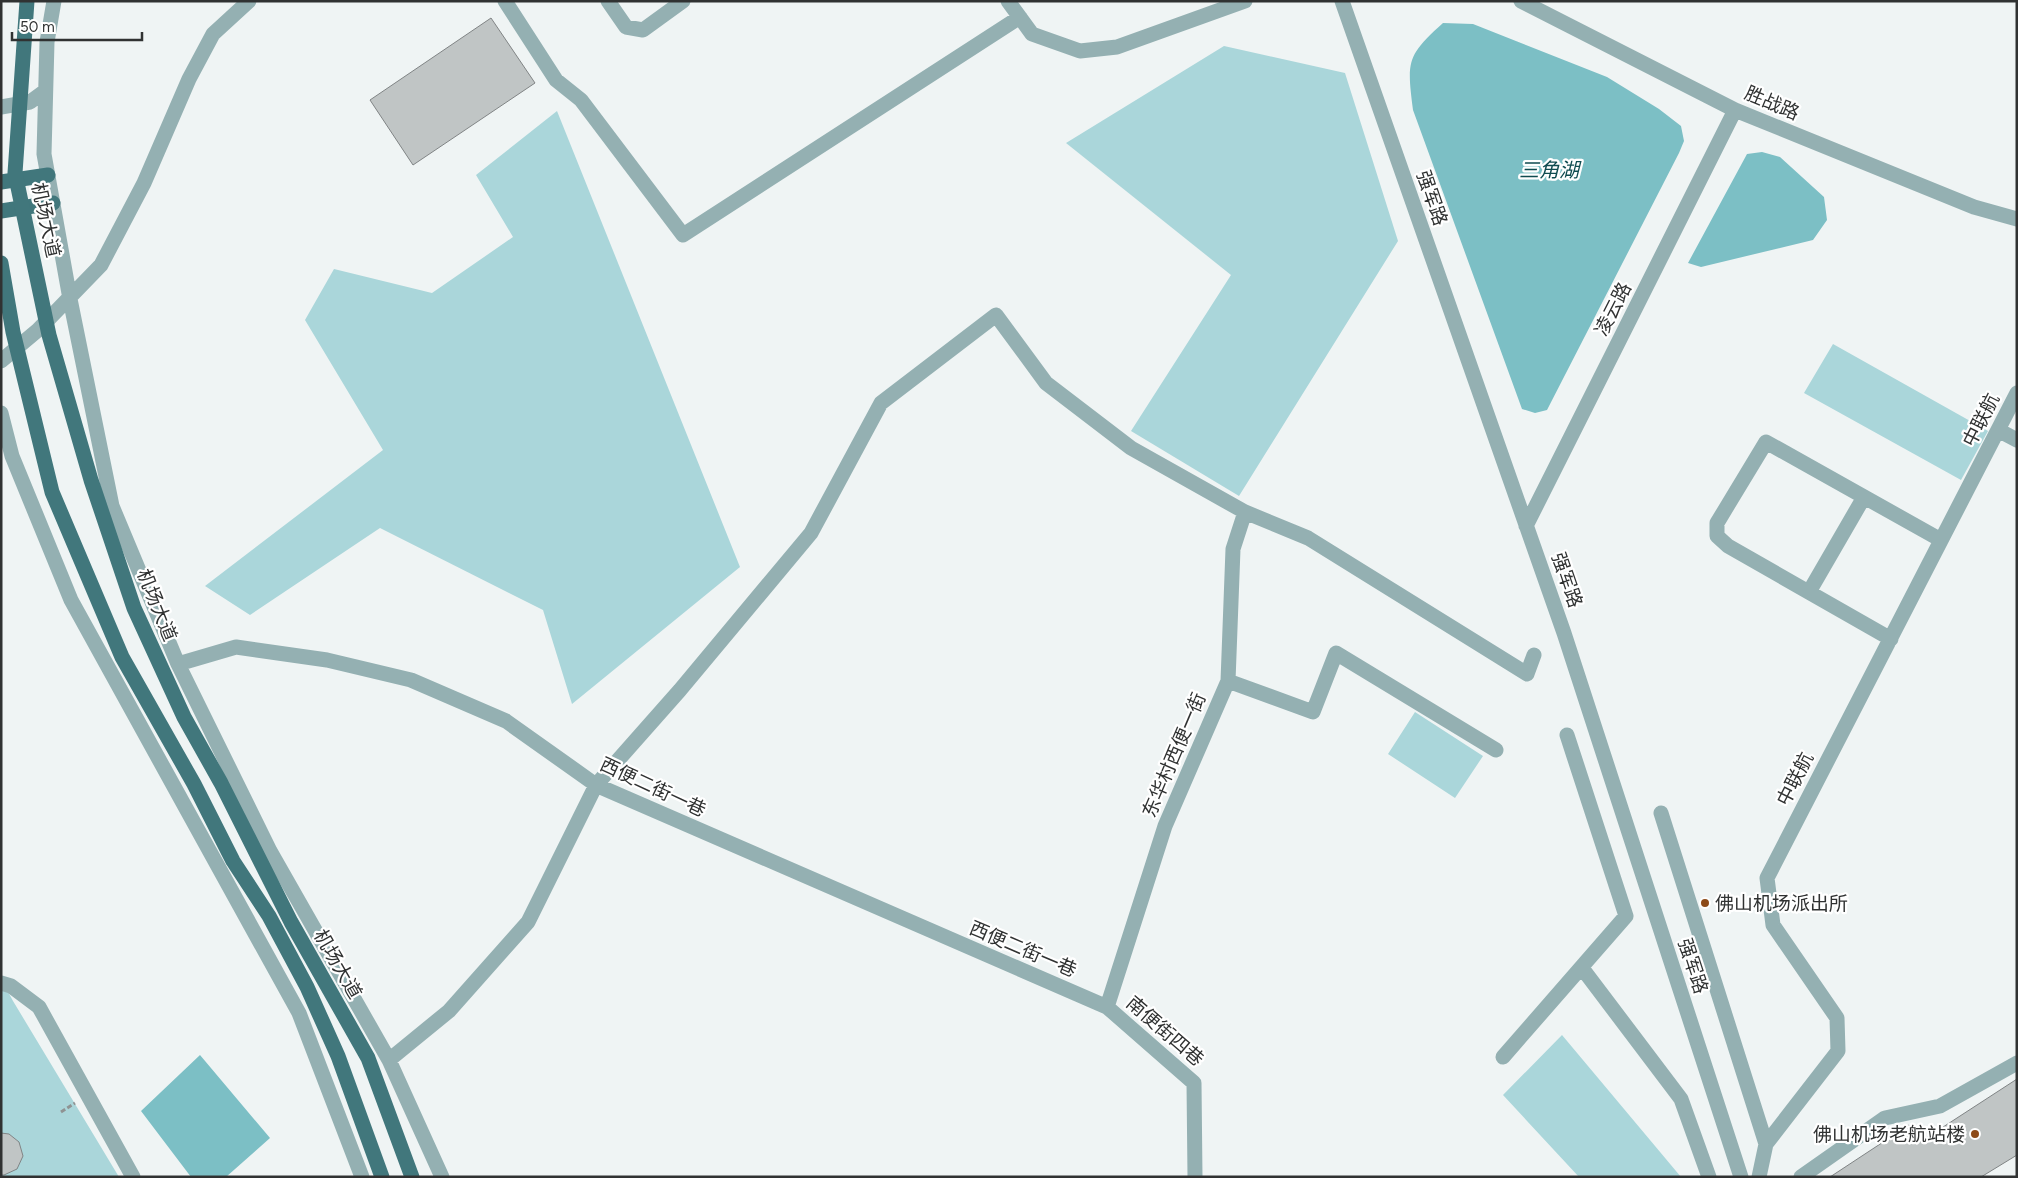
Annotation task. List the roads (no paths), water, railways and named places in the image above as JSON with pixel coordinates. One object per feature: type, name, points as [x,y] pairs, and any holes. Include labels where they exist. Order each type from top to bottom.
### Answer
[{"type":"main road","name":"机场大道","points":[[27,1],[15,173],[49,335],[91,480],[134,608],[176,700],[291,922],[368,1058],[412,1177]]},
{"type":"main road","points":[[1,182],[48,175]]},
{"type":"main road","points":[[1,211],[53,203]]},
{"type":"main road","name":"机场大道","points":[[1,263],[13,332],[52,492],[122,657],[194,784],[233,861],[269,916],[307,986],[338,1056],[382,1177]]},
{"type":"street","points":[[54,1],[47,42],[44,154],[70,299],[112,506],[178,664],[270,851],[388,1060],[442,1177]]},
{"type":"street","points":[[1,361],[38,330],[101,265],[144,183],[189,79],[213,34],[249,1]]},
{"type":"street","points":[[505,1],[556,80],[581,100],[683,235],[1020,17]]},
{"type":"street","points":[[608,1],[626,27],[643,30],[683,1]]},
{"type":"street","points":[[1008,1],[1032,34],[1080,52],[1116,47],[1245,1]]},
{"type":"street","name":"强军路","points":[[1342,1],[1564,633],[1741,1177]]},
{"type":"street","name":"胜战路","points":[[1521,1],[1736,110],[1974,208],[2017,219]]},
{"type":"street","points":[[1,107],[30,102],[45,91]]},
{"type":"street","name":"凌云路","points":[[1526,526],[1736,110]]},
{"type":"street","points":[[388,1060],[449,1011],[528,922],[596,785],[680,690],[811,533],[881,403],[996,315],[1046,383],[1131,448],[1245,512],[1308,538],[1527,674],[1534,655]]},
{"type":"street","name":"中联航","points":[[1759,1177],[1766,1144],[1838,1051],[1837,1018],[1773,926],[1767,878],[2017,393]]},
{"type":"street","points":[[1,413],[12,456],[71,600],[299,1013],[362,1177]]},
{"type":"street","points":[[1998,430],[2017,440]]},
{"type":"street","points":[[1890,638],[1728,546],[1717,536],[1717,523],[1766,442],[1941,540]]},
{"type":"street","points":[[1809,592],[1864,497]]},
{"type":"street","name":"东华村西便一街","points":[[1106,1007],[1165,826],[1228,680],[1233,548],[1245,512]]},
{"type":"street","name":"西便二街一巷","points":[[178,664],[236,647],[326,660],[410,680],[506,721],[596,785],[1106,1007]]},
{"type":"street","points":[[1228,680],[1313,712],[1336,653],[1496,750]]},
{"type":"street","points":[[1503,1057],[1626,916],[1567,735]]},
{"type":"street","points":[[1661,812],[1766,1144]]},
{"type":"street","points":[[1582,968],[1681,1099],[1709,1177]]},
{"type":"street","points":[[1,983],[12,986],[39,1007],[133,1177]]},
{"type":"street","name":"南便街四巷","points":[[1106,1007],[1194,1082],[1196,1177]]},
{"type":"street","points":[[1801,1177],[1885,1118],[1940,1106],[2017,1063]]},
{"type":"water","name":"三角湖","points":[[1443,23],[1473,24],[1607,77],[1659,109],[1681,126],[1684,141],[1679,153],[1547,410],[1535,413],[1522,409],[1413,110],[1410,81],[1412,61],[1422,44]]},
{"type":"water","points":[[1762,152],[1780,157],[1824,197],[1827,220],[1813,240],[1701,267],[1688,263],[1747,154]]},
{"type":"water","points":[[200,1055],[270,1138],[226,1177],[191,1177],[141,1111]]},
{"type":"place","name":"佛山机场派出所","points":[[1705,903]]},
{"type":"place","name":"佛山机场老航站楼","points":[[1975,1134]]}]
